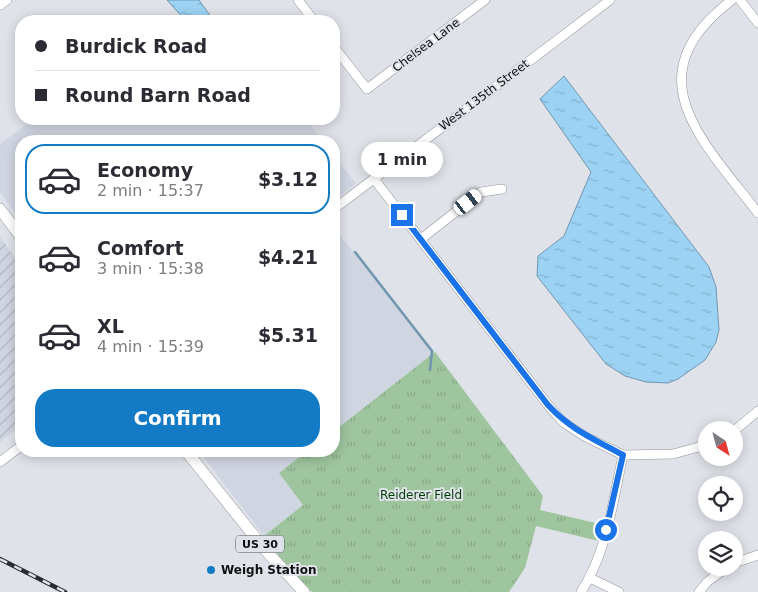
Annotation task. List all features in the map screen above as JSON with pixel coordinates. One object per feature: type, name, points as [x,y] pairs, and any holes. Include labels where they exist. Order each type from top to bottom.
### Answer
[{"type":"main road","points":[[0,209],[15,229]]},
{"type":"main road","name":"US 30","points":[[191,457],[267,552],[304,592]]},
{"type":"street","points":[[0,5],[7,0]]},
{"type":"street","points":[[298,0],[309,15]]},
{"type":"street","name":"Chelsea Lane","points":[[340,55],[366,89],[485,0]]},
{"type":"street","name":"West 135th Street","points":[[340,204],[610,0]]},
{"type":"street","points":[[732,0],[708,20],[694,36],[686,54],[682,75],[683,93],[688,116],[698,134],[758,213]]},
{"type":"street","points":[[740,0],[758,24]]},
{"type":"street","points":[[374,179],[563,422],[584,436],[623,455],[673,454],[698,447]]},
{"type":"street","points":[[421,239],[481,192],[502,190]]},
{"type":"street","points":[[743,424],[758,411]]},
{"type":"street","points":[[0,462],[15,451]]},
{"type":"street","points":[[581,592],[590,578],[606,530],[623,455]]},
{"type":"street","points":[[743,561],[758,555]]},
{"type":"street","points":[[700,592],[707,582],[715,576]]},
{"type":"street","points":[[590,578],[619,592]]},
{"type":"shaded area","points":[[26,125],[311,125],[318,135],[15,135],[15,213],[0,192],[0,144]]},
{"type":"shaded area","points":[[340,163],[356,184],[340,196]]},
{"type":"shaded area","points":[[340,235],[435,352],[340,426]]},
{"type":"shaded area","points":[[0,237],[15,258],[15,431],[0,442]]},
{"type":"shaded area","points":[[204,457],[299,457],[279,473],[303,505],[264,536]]},
{"type":"green space","name":"Reiderer Field","points":[[435,352],[543,496],[540,510],[604,525],[599,541],[536,526],[525,568],[509,592],[312,592],[292,573],[264,536],[303,505],[279,473],[299,457],[340,457],[340,426]]},
{"type":"water","points":[[167,0],[199,0],[210,15],[181,15]]},
{"type":"water","points":[[564,76],[709,267],[716,287],[719,330],[716,342],[705,360],[678,379],[668,383],[646,382],[625,376],[606,364],[537,276],[538,256],[564,236],[591,172],[540,99]]},
{"type":"waterway","points":[[355,252],[432,351],[430,370]]},
{"type":"railway","points":[[0,559],[65,592]]},
{"type":"place","name":"Weigh Station","points":[[211,570]]},
{"type":"route","points":[[402,215],[563,422],[584,436],[623,455],[606,530]]}]
